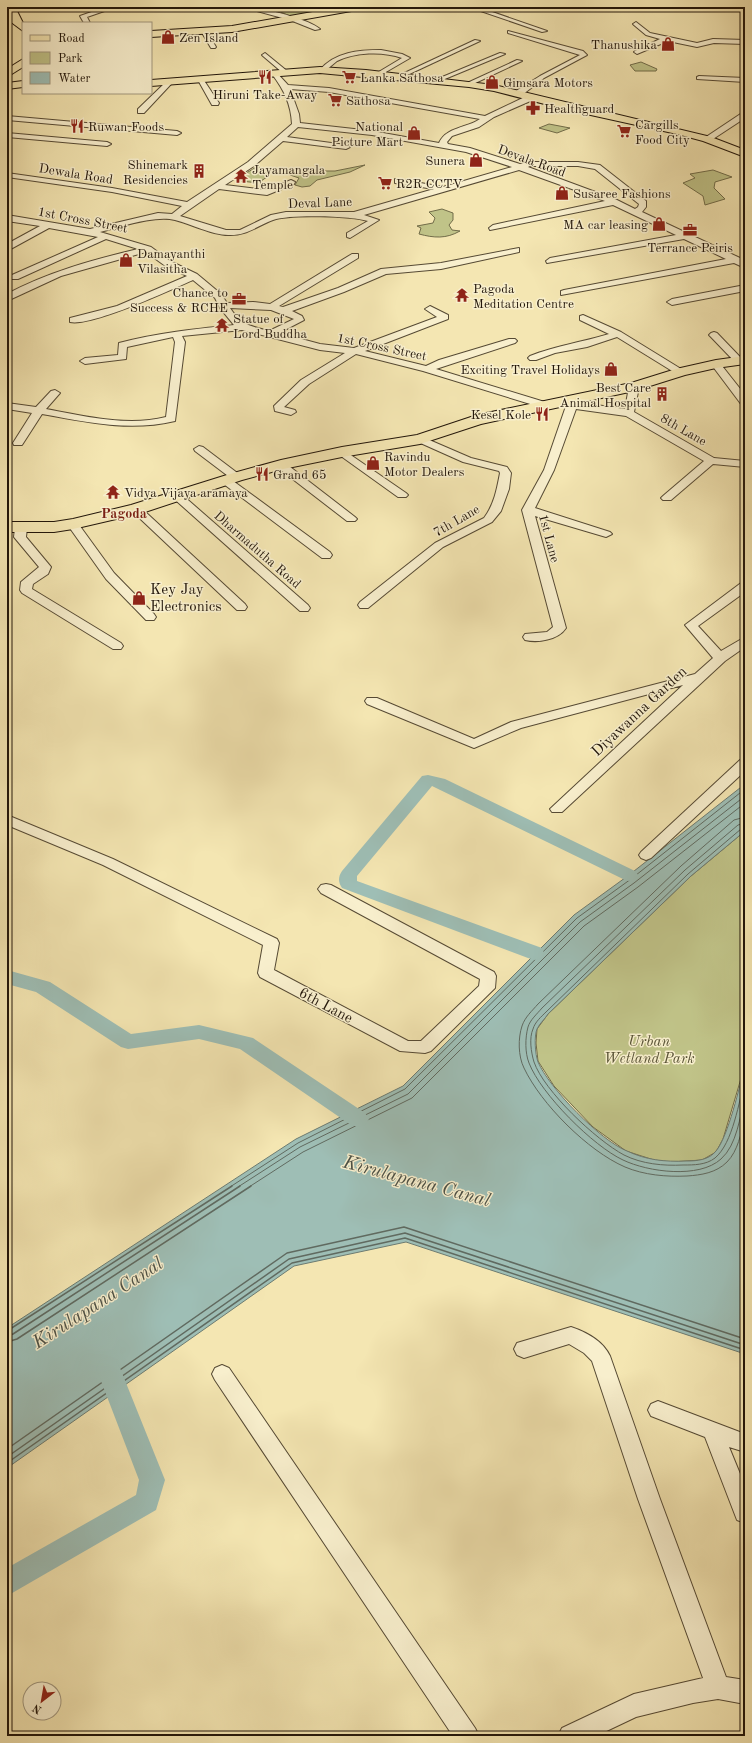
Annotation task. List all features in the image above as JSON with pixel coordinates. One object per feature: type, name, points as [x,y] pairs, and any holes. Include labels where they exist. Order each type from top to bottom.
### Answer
[{"type":"main road","points":[[152,34],[204,31],[292,19],[357,7]]},
{"type":"main road","points":[[7,74],[16,60]]},
{"type":"main road","points":[[152,83],[323,70],[438,80],[519,93],[568,107],[679,131],[707,139],[745,154]]},
{"type":"main road","points":[[7,81],[22,82]]},
{"type":"main road","points":[[7,86],[22,82]]},
{"type":"main road","points":[[14,527],[73,524],[136,509],[231,478],[281,465],[342,452],[420,439],[477,420],[544,405],[568,403],[634,387],[681,372],[742,360]]},
{"type":"street","points":[[86,22],[83,16],[113,7]]},
{"type":"street","points":[[245,7],[292,19],[317,29]]},
{"type":"street","points":[[472,7],[544,31]]},
{"type":"street","points":[[636,24],[648,34],[697,45],[713,41],[745,42]]},
{"type":"street","points":[[204,31],[213,48]]},
{"type":"street","points":[[510,32],[581,52],[584,56],[542,77],[519,93]]},
{"type":"street","points":[[637,52],[667,39]]},
{"type":"street","points":[[401,76],[477,41]]},
{"type":"street","points":[[323,70],[335,60],[356,54],[388,54],[407,58],[380,74]]},
{"type":"street","points":[[438,80],[502,54]]},
{"type":"street","points":[[174,217],[188,205],[267,152],[280,138],[296,125],[295,114],[280,73],[265,55]]},
{"type":"street","points":[[469,84],[519,62]]},
{"type":"street","points":[[699,78],[745,80]]},
{"type":"street","points":[[201,80],[215,103]]},
{"type":"street","points":[[142,112],[169,82]]},
{"type":"street","points":[[286,87],[329,90],[486,118]]},
{"type":"street","points":[[444,145],[443,142],[449,134],[476,125],[515,103],[532,97]]},
{"type":"street","points":[[707,139],[745,115]]},
{"type":"street","points":[[7,118],[177,133]]},
{"type":"street","name":"Devala Road","points":[[296,125],[372,133],[467,150],[520,167],[614,202],[737,261]]},
{"type":"street","points":[[7,135],[107,144]]},
{"type":"street","points":[[280,138],[346,147]]},
{"type":"street","name":"Deval Lane","points":[[90,232],[158,216],[174,217],[226,233],[234,233],[242,232],[271,218],[286,215],[354,215],[530,164],[578,164],[597,167],[643,203],[643,206],[639,211],[634,212]]},
{"type":"street","name":"Dewala Road","points":[[7,175],[112,190],[188,205]]},
{"type":"street","points":[[398,181],[443,189]]},
{"type":"street","points":[[217,186],[267,193],[291,182]]},
{"type":"street","points":[[493,228],[614,202]]},
{"type":"street","points":[[350,235],[375,220],[354,215]]},
{"type":"street","name":"1st Cross Street","points":[[7,218],[90,232],[148,248],[167,263],[194,276],[218,296],[223,306],[242,327],[268,335],[320,347],[355,351],[427,369],[544,405]]},
{"type":"street","points":[[7,248],[48,225]]},
{"type":"street","points":[[15,277],[107,236]]},
{"type":"street","points":[[550,261],[608,249],[647,244],[686,236]]},
{"type":"street","points":[[7,298],[31,284],[51,275],[85,264],[148,248]]},
{"type":"street","points":[[285,310],[341,290],[384,271],[441,266],[516,250]]},
{"type":"street","points":[[564,293],[737,261],[745,252]]},
{"type":"street","points":[[272,307],[355,256]]},
{"type":"street","points":[[73,320],[98,316],[139,302],[194,276]]},
{"type":"street","points":[[672,302],[745,288]]},
{"type":"street","points":[[223,306],[249,305],[272,307],[285,310],[299,318],[299,320],[268,335]]},
{"type":"street","points":[[291,412],[279,408],[279,406],[305,382],[355,351],[444,317],[430,309]]},
{"type":"street","points":[[583,318],[618,334],[681,372]]},
{"type":"street","points":[[85,361],[123,357],[122,345],[176,334],[242,327]]},
{"type":"street","points":[[7,406],[40,409],[112,422],[145,424],[171,419],[180,342],[176,334]]},
{"type":"street","points":[[533,358],[553,350],[584,345],[618,334]]},
{"type":"street","points":[[714,335],[742,360]]},
{"type":"street","points":[[427,369],[442,362],[512,341]]},
{"type":"street","points":[[716,364],[745,402]]},
{"type":"street","points":[[629,413],[634,387]]},
{"type":"street","points":[[18,443],[40,409],[55,392]]},
{"type":"street","name":"8th Lane","points":[[568,403],[629,413],[712,461],[745,464]]},
{"type":"street","name":"1st Lane","points":[[529,637],[550,635],[560,628],[528,510],[549,470],[568,403]]},
{"type":"street","name":"7th Lane","points":[[364,605],[439,545],[488,520],[495,511],[503,489],[506,473],[503,469],[467,460],[420,439]]},
{"type":"street","points":[[199,449],[231,478],[326,555]]},
{"type":"street","points":[[342,452],[402,495]]},
{"type":"street","points":[[668,498],[712,461]]},
{"type":"street","points":[[281,465],[351,519]]},
{"type":"street","name":"Dharmadutha Road","points":[[176,495],[304,608]]},
{"type":"street","points":[[136,509],[240,607]]},
{"type":"street","points":[[528,510],[606,534]]},
{"type":"street","points":[[73,524],[110,576],[150,617]]},
{"type":"street","points":[[14,527],[20,537],[45,567],[44,571],[27,582],[26,590],[117,646]]},
{"type":"street","points":[[720,658],[690,625],[745,586]]},
{"type":"street","name":"Diyawanna Garden","points":[[557,809],[720,658],[745,641]]},
{"type":"street","points":[[372,701],[474,744],[516,725],[702,676]]},
{"type":"street","points":[[646,855],[745,764]]},
{"type":"street","name":"6th Lane","points":[[7,820],[108,862],[271,944],[266,973],[406,1047],[425,1047],[487,988],[488,976],[326,889]]},
{"type":"street","points":[[524,1349],[571,1335],[591,1347],[600,1356],[649,1499],[718,1687]]},
{"type":"street","points":[[222,1374],[467,1736]]},
{"type":"street","points":[[658,1410],[745,1443]]},
{"type":"street","points":[[713,1431],[745,1513]]},
{"type":"street","points":[[570,1736],[634,1706],[718,1687],[745,1692]]},
{"type":"green space","points":[[268,7],[341,7],[293,17]]},
{"type":"green space","points":[[641,62],[657,69],[656,71],[635,71],[630,65]]},
{"type":"green space","points":[[549,124],[570,128],[557,133],[539,128]]},
{"type":"green space","points":[[365,165],[350,172],[317,180],[310,186],[302,187],[295,185],[299,178],[290,175],[292,171],[335,171]]},
{"type":"green space","points":[[258,166],[266,172],[267,177],[258,183],[241,181],[238,178]]},
{"type":"green space","points":[[713,170],[732,177],[715,182],[714,188],[725,199],[705,205],[703,196],[683,183],[695,178],[690,174]]},
{"type":"green space","points":[[442,209],[453,213],[453,220],[449,225],[452,230],[460,231],[445,237],[419,234],[421,228],[417,226],[433,223],[435,218],[429,212]]},
{"type":"green space","name":"Urban Wetland Park","points":[[745,831],[745,1065],[723,1139],[716,1152],[702,1160],[671,1162],[654,1160],[626,1151],[593,1127],[554,1086],[538,1061],[536,1043],[537,1029],[548,1014],[691,876]]},
{"type":"water","name":"Kirulapana Canal","points":[[745,784],[745,831],[691,876],[548,1014],[537,1029],[535,1040],[537,1059],[544,1073],[564,1099],[590,1125],[604,1137],[627,1151],[663,1161],[698,1160],[710,1156],[716,1151],[729,1123],[745,1065],[745,1354],[406,1242],[294,1266],[7,1468],[7,1328],[296,1139],[403,1086],[574,915],[629,875]]},
{"type":"waterway","points":[[535,953],[348,884],[348,875],[428,780],[439,783],[629,875]]},
{"type":"waterway","points":[[7,977],[43,987],[128,1042],[199,1032],[246,1043],[358,1119]]},
{"type":"waterway","points":[[7,1583],[147,1502],[152,1480],[108,1368]]},
{"type":"place","name":"Zen Island","points":[[168,37]]},
{"type":"place","name":"Thanushika","points":[[668,44]]},
{"type":"place","name":"Hiruni Take-Away","points":[[265,77]]},
{"type":"place","name":"Lanka Sathosa","points":[[349,77]]},
{"type":"place","name":"Gimsara Motors","points":[[492,82]]},
{"type":"place","name":"Sathosa","points":[[335,100]]},
{"type":"place","name":"Healthguard","points":[[533,108]]},
{"type":"place","name":"Ruwan Foods","points":[[77,126]]},
{"type":"place","name":"Cargills Food City","points":[[624,131]]},
{"type":"place","name":"National Picture Mart","points":[[414,133]]},
{"type":"place","name":"Sunera","points":[[476,160]]},
{"type":"place","name":"Shinemark Residencies","points":[[199,171]]},
{"type":"place","name":"Jayamangala Temple","points":[[241,176]]},
{"type":"place","name":"R2R CCTV","points":[[385,183]]},
{"type":"place","name":"Susaree Fashions","points":[[562,193]]},
{"type":"place","name":"MA car leasing","points":[[659,224]]},
{"type":"place","name":"Terrance Peiris","points":[[690,230]]},
{"type":"place","name":"Damayanthi Vilasitha","points":[[126,260]]},
{"type":"place","name":"Pagoda Meditation Centre","points":[[462,295]]},
{"type":"place","name":"Chance to Success & RCHE","points":[[239,299]]},
{"type":"place","name":"Statue of Lord Buddha","points":[[222,325]]},
{"type":"place","name":"Exciting Travel Holidays","points":[[611,369]]},
{"type":"place","name":"Best Care Animal Hospital","points":[[662,394]]},
{"type":"place","name":"Kesel Kole","points":[[542,414]]},
{"type":"place","name":"Ravindu Motor Dealers","points":[[373,463]]},
{"type":"place","name":"Grand 65","points":[[262,474]]},
{"type":"place","name":"Vidya Vijaya aramaya","points":[[113,492]]},
{"type":"place","name":"Key Jay Electronics","points":[[139,598]]},
{"type":"district","name":"Pagoda","points":[[124,513]]}]
